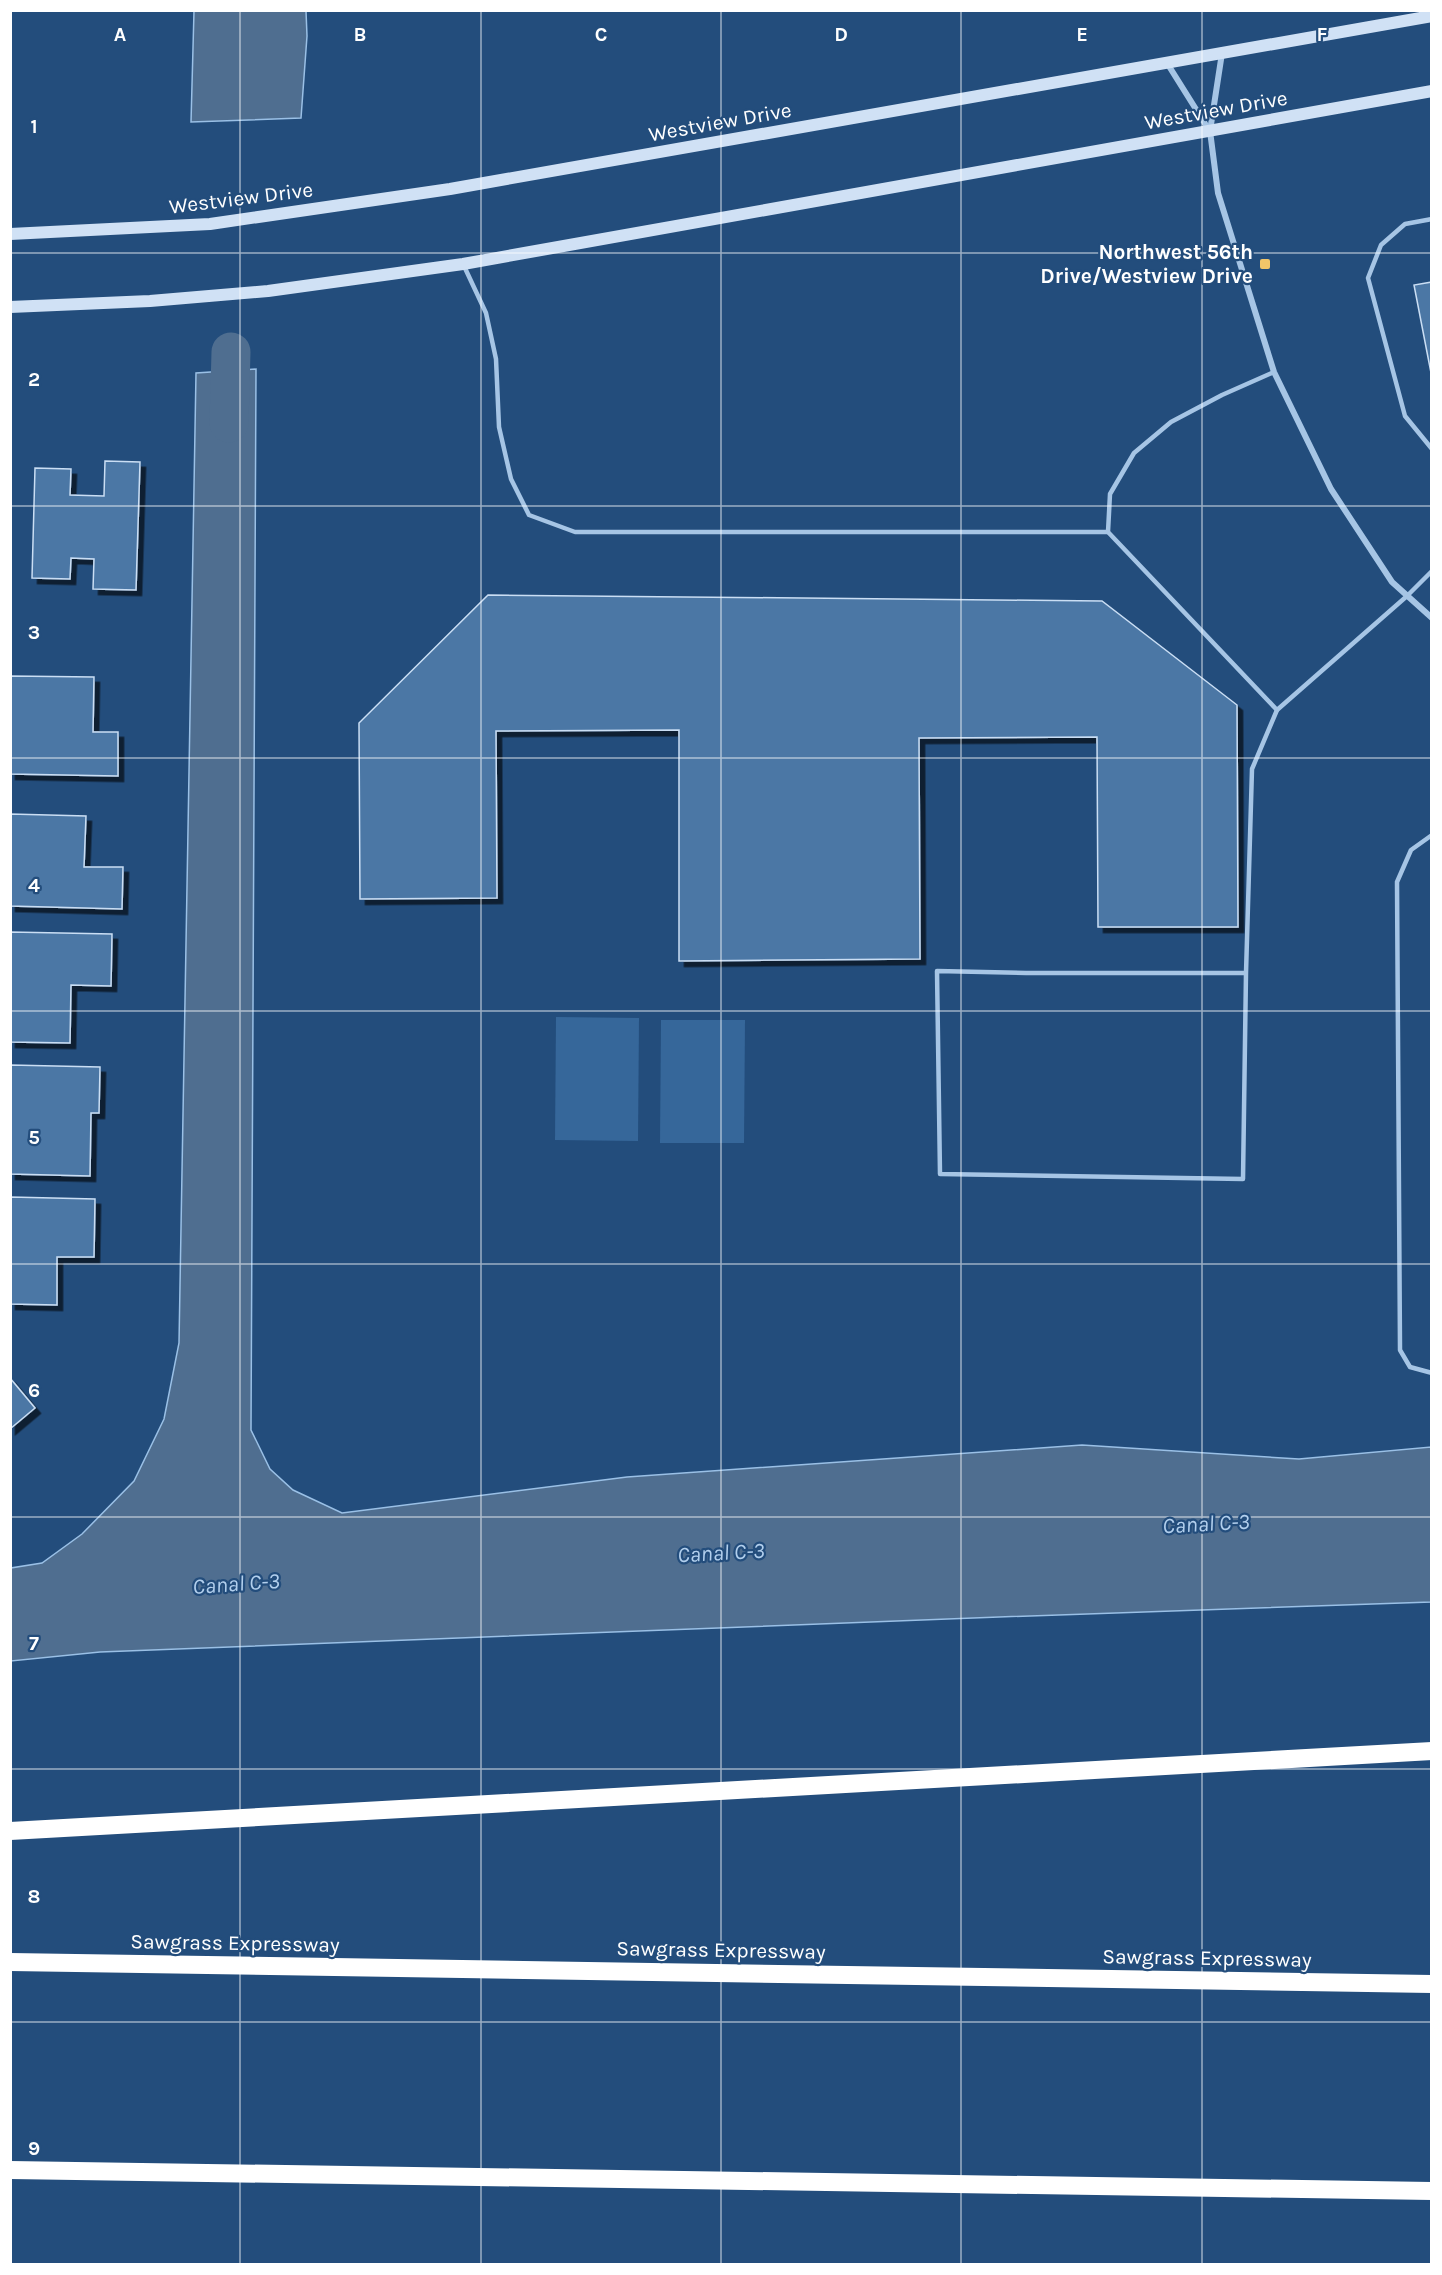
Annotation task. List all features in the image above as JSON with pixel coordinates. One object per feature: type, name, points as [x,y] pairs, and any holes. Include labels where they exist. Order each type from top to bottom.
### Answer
[{"type":"highway","points":[[10,1831],[1431,1751]]},
{"type":"highway","name":"Sawgrass Expressway","points":[[10,1962],[1431,1984]]},
{"type":"highway","points":[[10,2170],[1431,2191]]},
{"type":"street","name":"Westview Drive","points":[[10,234],[210,224],[450,189],[1431,16]]},
{"type":"street","points":[[1222,52],[1210,130],[1218,193],[1274,372],[1331,489],[1392,582],[1431,618]]},
{"type":"street","points":[[1166,62],[1210,130]]},
{"type":"street","name":"Westview Drive","points":[[10,307],[150,301],[268,291],[463,264],[1431,91]]},
{"type":"lane","points":[[1431,219],[1405,224],[1381,245],[1368,278],[1405,416],[1431,449]]},
{"type":"lane","points":[[463,264],[486,313],[495,359],[499,426],[511,479],[529,515],[575,532],[1108,532],[1277,710]]},
{"type":"lane","points":[[1108,532],[1110,494],[1134,453],[1171,422],[1222,395],[1274,372]]},
{"type":"lane","points":[[1246,973],[937,971],[940,1174],[1243,1179],[1252,769],[1277,710],[1407,596],[1431,571]]},
{"type":"lane","points":[[1431,835],[1411,850],[1397,882],[1400,1350],[1410,1367],[1431,1373]]},
{"type":"shaded area","points":[[556,1017],[639,1018],[638,1141],[555,1140]]},
{"type":"shaded area","points":[[661,1020],[745,1020],[744,1143],[660,1143]]},
{"type":"water","points":[[194,11],[306,11],[307,36],[301,118],[191,122]]},
{"type":"water","name":"Canal C-3","points":[[256,369],[251,1430],[270,1469],[293,1490],[342,1513],[627,1477],[1082,1445],[1299,1459],[1431,1447],[1431,1602],[100,1652],[11,1661],[11,1568],[42,1563],[82,1534],[134,1481],[164,1419],[179,1343],[196,373]]},
{"type":"building","points":[[1432,282],[1432,378],[1414,285]]},
{"type":"building","points":[[105,461],[140,462],[136,590],[93,589],[94,559],[71,558],[70,579],[32,578],[35,468],[71,469],[70,495],[104,496]]},
{"type":"building","points":[[488,595],[1102,601],[1237,705],[1238,927],[1098,927],[1097,737],[919,738],[920,959],[679,961],[679,730],[496,731],[497,898],[360,899],[359,723]]},
{"type":"building","points":[[10,676],[94,677],[93,732],[118,732],[118,776],[10,774]]},
{"type":"building","points":[[10,814],[86,816],[84,867],[123,867],[122,909],[10,906]]},
{"type":"building","points":[[10,932],[112,934],[111,986],[71,985],[70,1043],[10,1042]]},
{"type":"building","points":[[10,1065],[100,1067],[99,1113],[91,1113],[90,1176],[10,1174]]},
{"type":"building","points":[[10,1197],[95,1199],[94,1257],[57,1257],[57,1305],[10,1304]]},
{"type":"building","points":[[10,1378],[35,1408],[10,1429]]},
{"type":"waterway","points":[[229,423],[231,352]]},
{"type":"place","name":"Northwest 56th Drive/Westview Drive","points":[[1265,264]]}]
